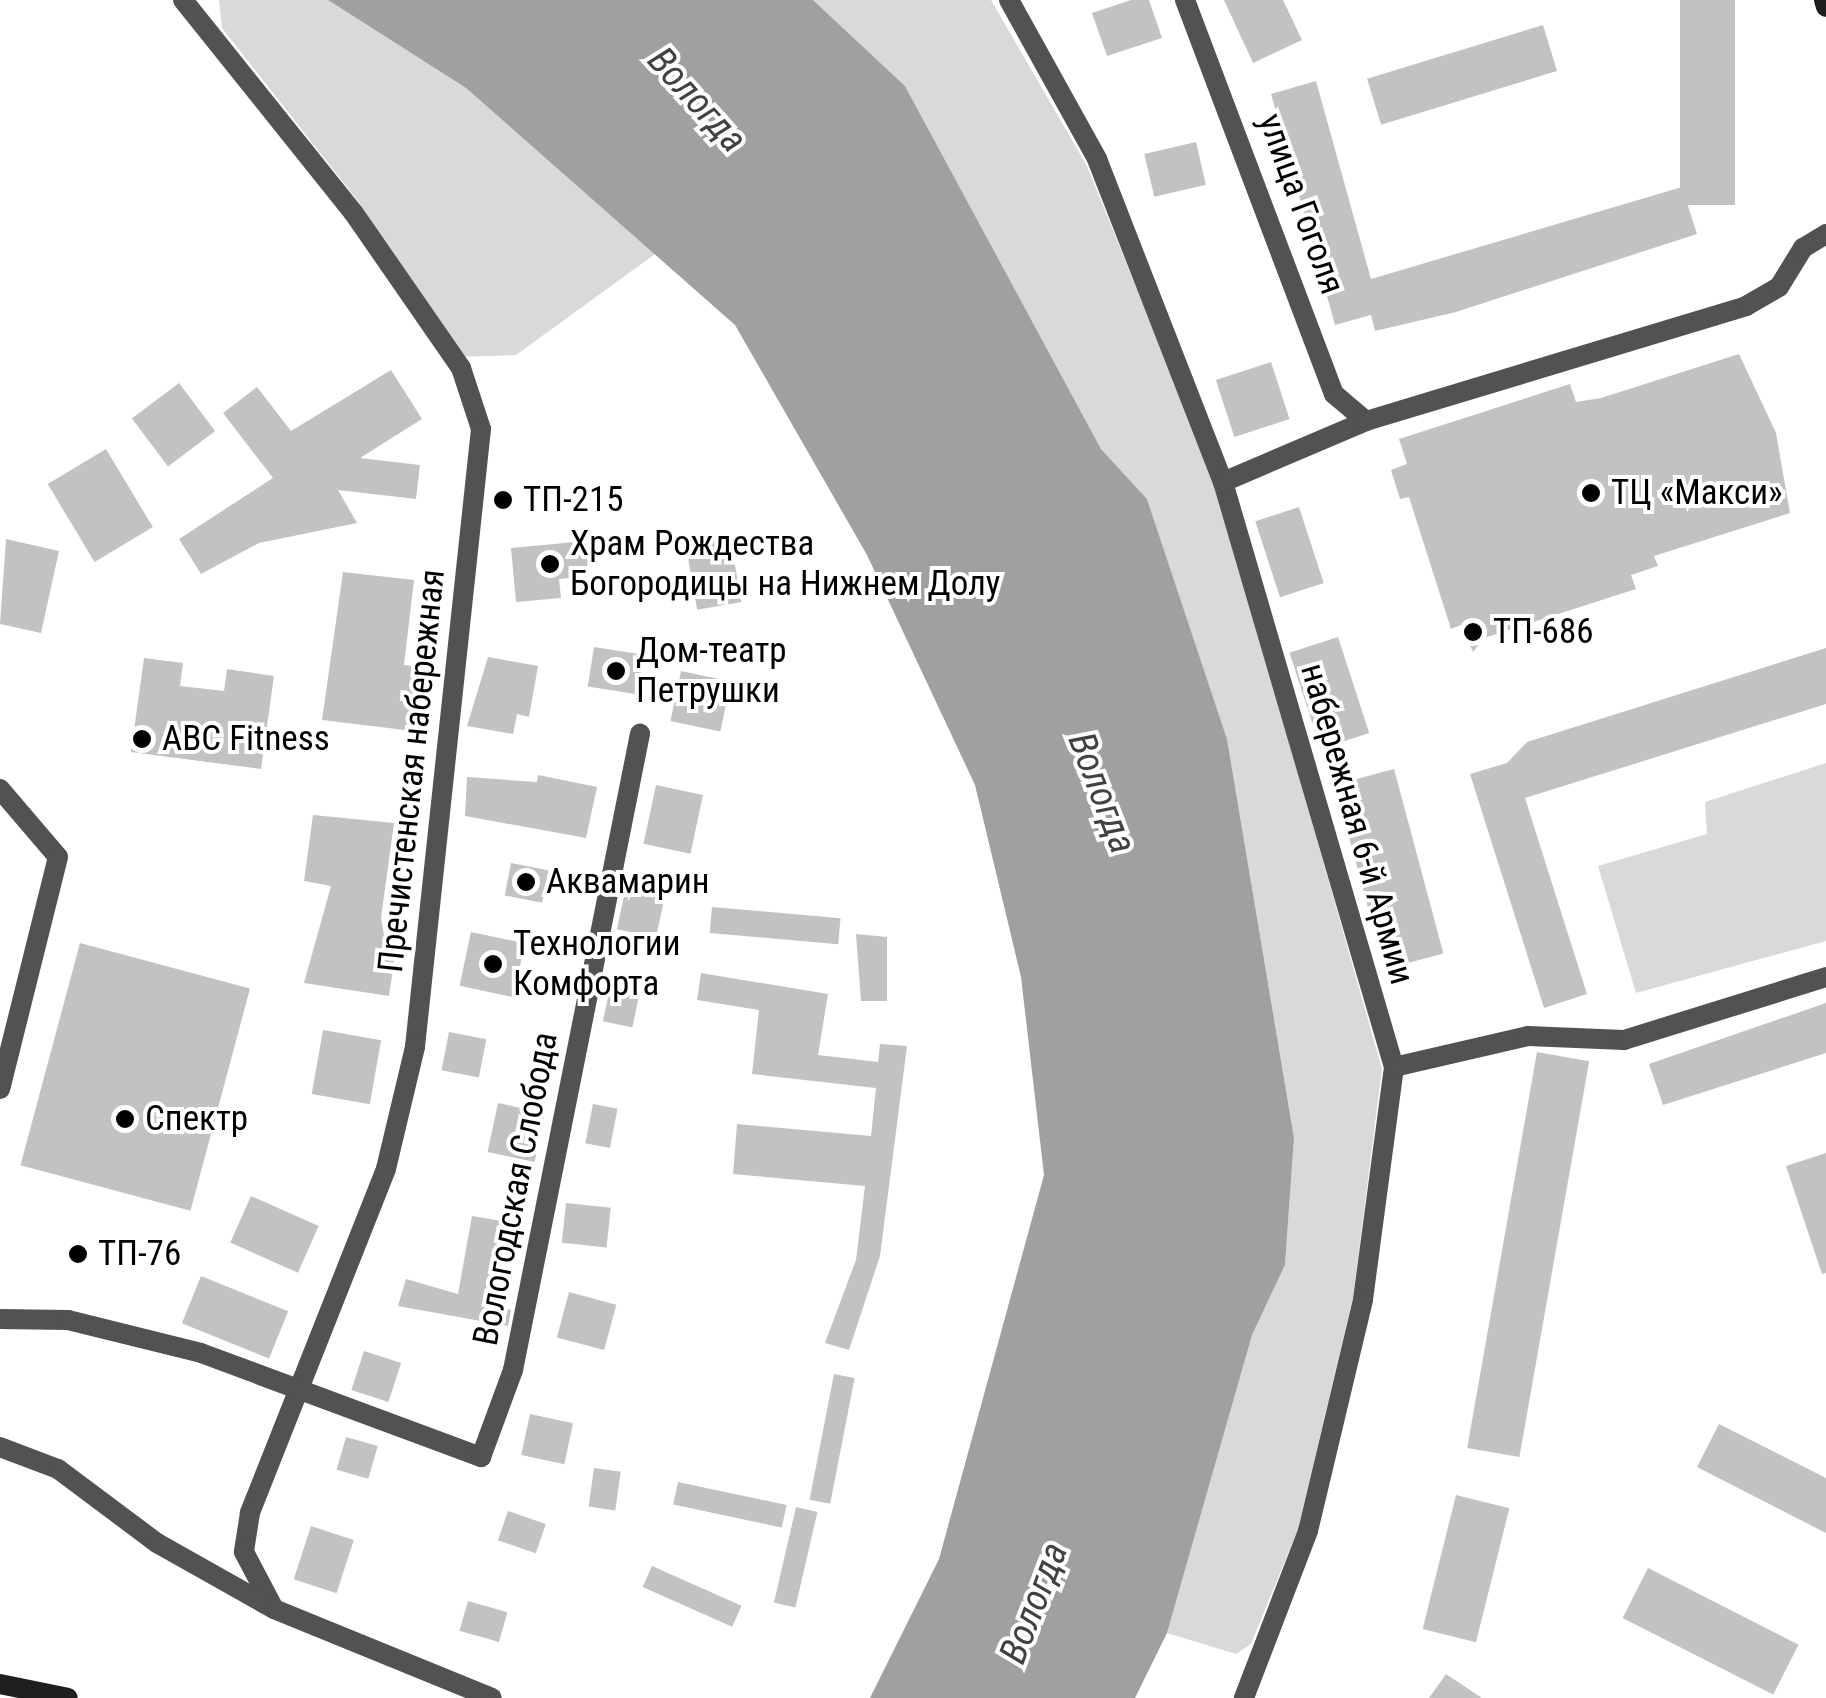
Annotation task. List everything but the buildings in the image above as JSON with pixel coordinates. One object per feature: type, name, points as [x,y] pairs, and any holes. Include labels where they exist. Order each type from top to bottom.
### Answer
[{"type":"street","name":"Пречистенская набережная","points":[[183,0],[429,322],[478,398],[482,429],[416,1047],[386,1169],[294,1389],[244,1552],[274,1609]]},
{"type":"street","name":"набережная 6-й Армии","points":[[1009,0],[1098,158],[1223,482],[1394,1068],[1363,1300],[1317,1492],[1244,1698]]},
{"type":"street","name":"улица Гоголя","points":[[1185,0],[1334,394],[1366,422]]},
{"type":"street","points":[[1223,482],[1366,422],[1746,306],[1780,287],[1803,248],[1826,234]]},
{"type":"street","name":"Вологодская Слобода","points":[[294,1389],[481,1457],[513,1370],[640,734]]},
{"type":"street","points":[[0,789],[58,857],[0,1089]]},
{"type":"street","points":[[1394,1068],[1528,1036],[1624,1040],[1826,977]]},
{"type":"street","points":[[0,1319],[68,1320],[153,1340],[294,1389]]},
{"type":"street","points":[[0,1447],[58,1469],[157,1543],[274,1609],[492,1698]]},
{"type":"street","points":[[0,1684],[68,1698]]},
{"type":"shaded area","points":[[219,0],[328,0],[466,88],[655,254],[516,355],[457,357],[361,205],[222,28]]},
{"type":"shaded area","points":[[813,0],[991,0],[1087,166],[1216,484],[1382,1069],[1353,1297],[1298,1529],[1251,1644],[1236,1654],[1167,1633],[1252,1335],[1285,1265],[1294,1138],[1227,739],[1147,499],[1101,449],[905,86]]},
{"type":"shaded area","points":[[1826,763],[1826,941],[1636,993],[1598,866],[1707,834],[1705,802]]},
{"type":"water","name":"Вологда","points":[[328,0],[813,0],[905,86],[1101,449],[1147,499],[1227,739],[1294,1138],[1285,1265],[1252,1335],[1167,1633],[1135,1698],[870,1698],[939,1559],[1044,1175],[1021,977],[975,785],[867,555],[735,325],[466,88]]},
{"type":"place","name":"ТЦ «Макси»","points":[[1591,493]]},
{"type":"place","name":"ТП-215","points":[[503,500]]},
{"type":"place","name":"Храм Рождества Богородицы на Нижнем Долу","points":[[550,564]]},
{"type":"place","name":"ТП-686","points":[[1473,632]]},
{"type":"place","name":"Дом-театр Петрушки","points":[[616,671]]},
{"type":"place","name":"ABC Fitness","points":[[142,739]]},
{"type":"place","name":"Аквамарин","points":[[526,882]]},
{"type":"place","name":"Технологии Комфорта","points":[[493,964]]},
{"type":"place","name":"Спектр","points":[[125,1119]]},
{"type":"place","name":"ТП-76","points":[[78,1254]]}]
